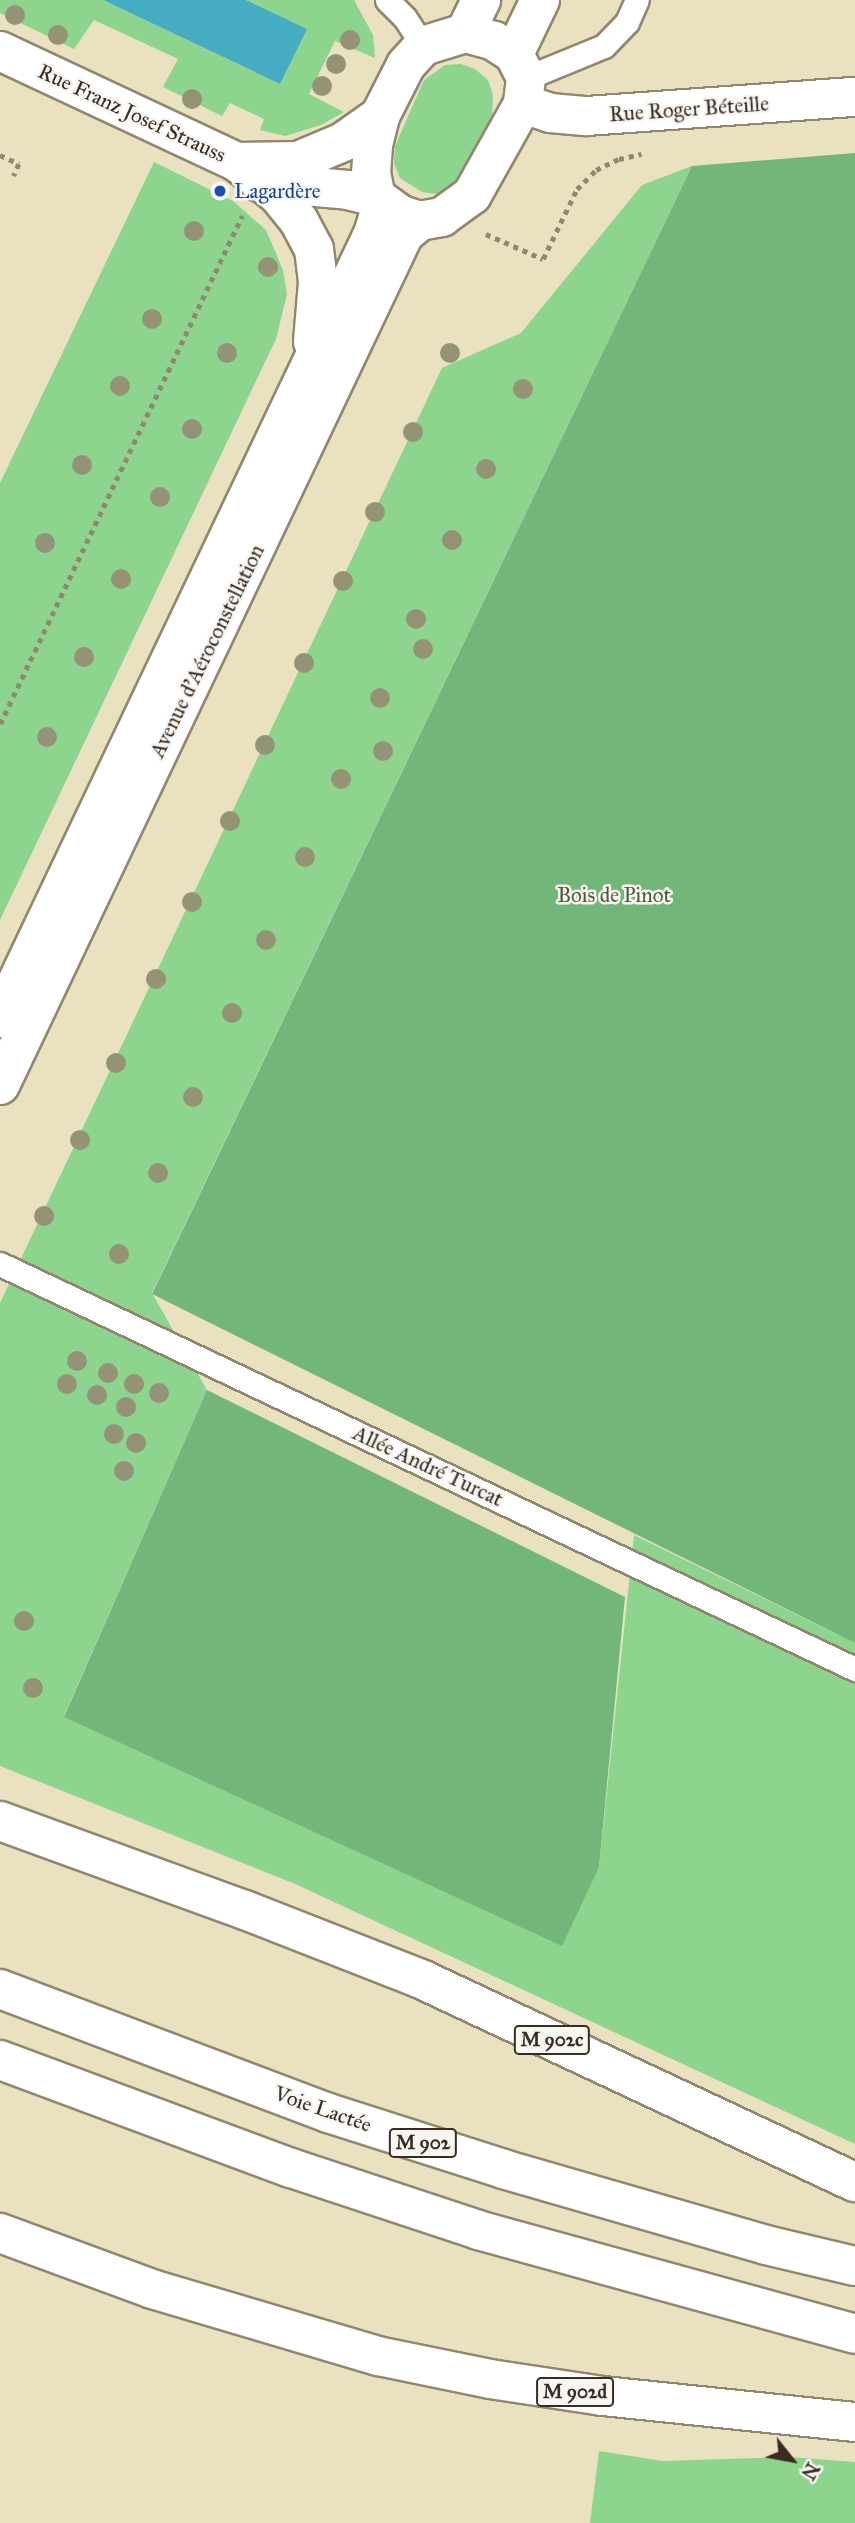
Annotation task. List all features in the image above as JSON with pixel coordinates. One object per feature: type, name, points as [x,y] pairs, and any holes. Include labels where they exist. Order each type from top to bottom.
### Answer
[{"type":"main road","points":[[248,183],[348,190],[379,200],[420,221],[442,217],[472,195],[521,79],[540,0]]},
{"type":"main road","points":[[379,200],[372,174],[373,145],[380,116],[406,65],[422,46],[473,16]]},
{"type":"main road","name":"Rue Roger Béteille","points":[[473,16],[550,113],[587,116],[855,97]]},
{"type":"main road","name":"Rue Franz Josef Strauss","points":[[0,51],[248,183],[343,142],[380,116]]},
{"type":"main road","points":[[248,183],[278,195],[292,212],[314,249],[318,282],[312,360]]},
{"type":"main road","name":"Avenue d'Aéroconstellation","points":[[0,1018],[373,234],[379,200]]},
{"type":"main road","name":"Avenue d'Aéroconstellation","points":[[0,1085],[404,234],[420,221]]},
{"type":"main road","name":"M 902c","points":[[0,1822],[245,1910],[421,1979],[855,2182]]},
{"type":"main road","name":"Voie Lactée","points":[[0,1989],[328,2113],[503,2169],[766,2245],[855,2266]]},
{"type":"main road","points":[[0,2060],[291,2168],[478,2230],[855,2334]]},
{"type":"main road","name":"M 902d","points":[[0,2232],[152,2289],[378,2356],[490,2379],[603,2396],[855,2422]]},
{"type":"lane","points":[[387,0],[404,18],[422,46]]},
{"type":"lane","points":[[521,79],[604,46],[627,22],[637,0]]},
{"type":"lane","name":"Allée André Turcat","points":[[0,1264],[855,1669]]},
{"type":"path","points":[[483,233],[543,259],[578,189],[596,170],[619,159],[648,152]]},
{"type":"path","points":[[0,155],[19,164],[14,176]]},
{"type":"path","points":[[0,724],[230,235],[248,183]]},
{"type":"green space","points":[[0,0],[103,0],[280,84],[306,29],[246,0],[354,0],[373,35],[375,58],[335,41],[309,94],[344,112],[321,125],[285,136],[260,130],[264,119],[230,103],[222,116],[163,87],[178,59],[94,20],[74,49],[0,13]]},
{"type":"green space","points":[[461,64],[475,69],[488,80],[493,95],[492,115],[461,178],[447,190],[435,194],[422,192],[400,178],[394,164],[395,146],[424,80],[445,65]]},
{"type":"green space","name":"Bois de Pinot","points":[[855,153],[855,1643],[152,1294],[692,166]]},
{"type":"green space","points":[[154,162],[233,201],[266,230],[283,270],[287,294],[276,339],[0,920],[0,483]]},
{"type":"green space","points":[[692,166],[152,1293],[207,1390],[64,1716],[599,1867],[634,1535],[855,1643],[855,2144],[293,1883],[0,1766],[0,1303],[442,368],[521,333],[642,185]]},
{"type":"green space","points":[[207,1390],[625,1597],[599,1867],[562,1946],[64,1717]]},
{"type":"green space","points":[[599,2451],[663,2461],[790,2457],[855,2462],[855,2523],[590,2523]]},
{"type":"water","points":[[103,0],[246,0],[307,29],[280,84]]},
{"type":"place","name":"Lagardère","points":[[220,191]]}]
